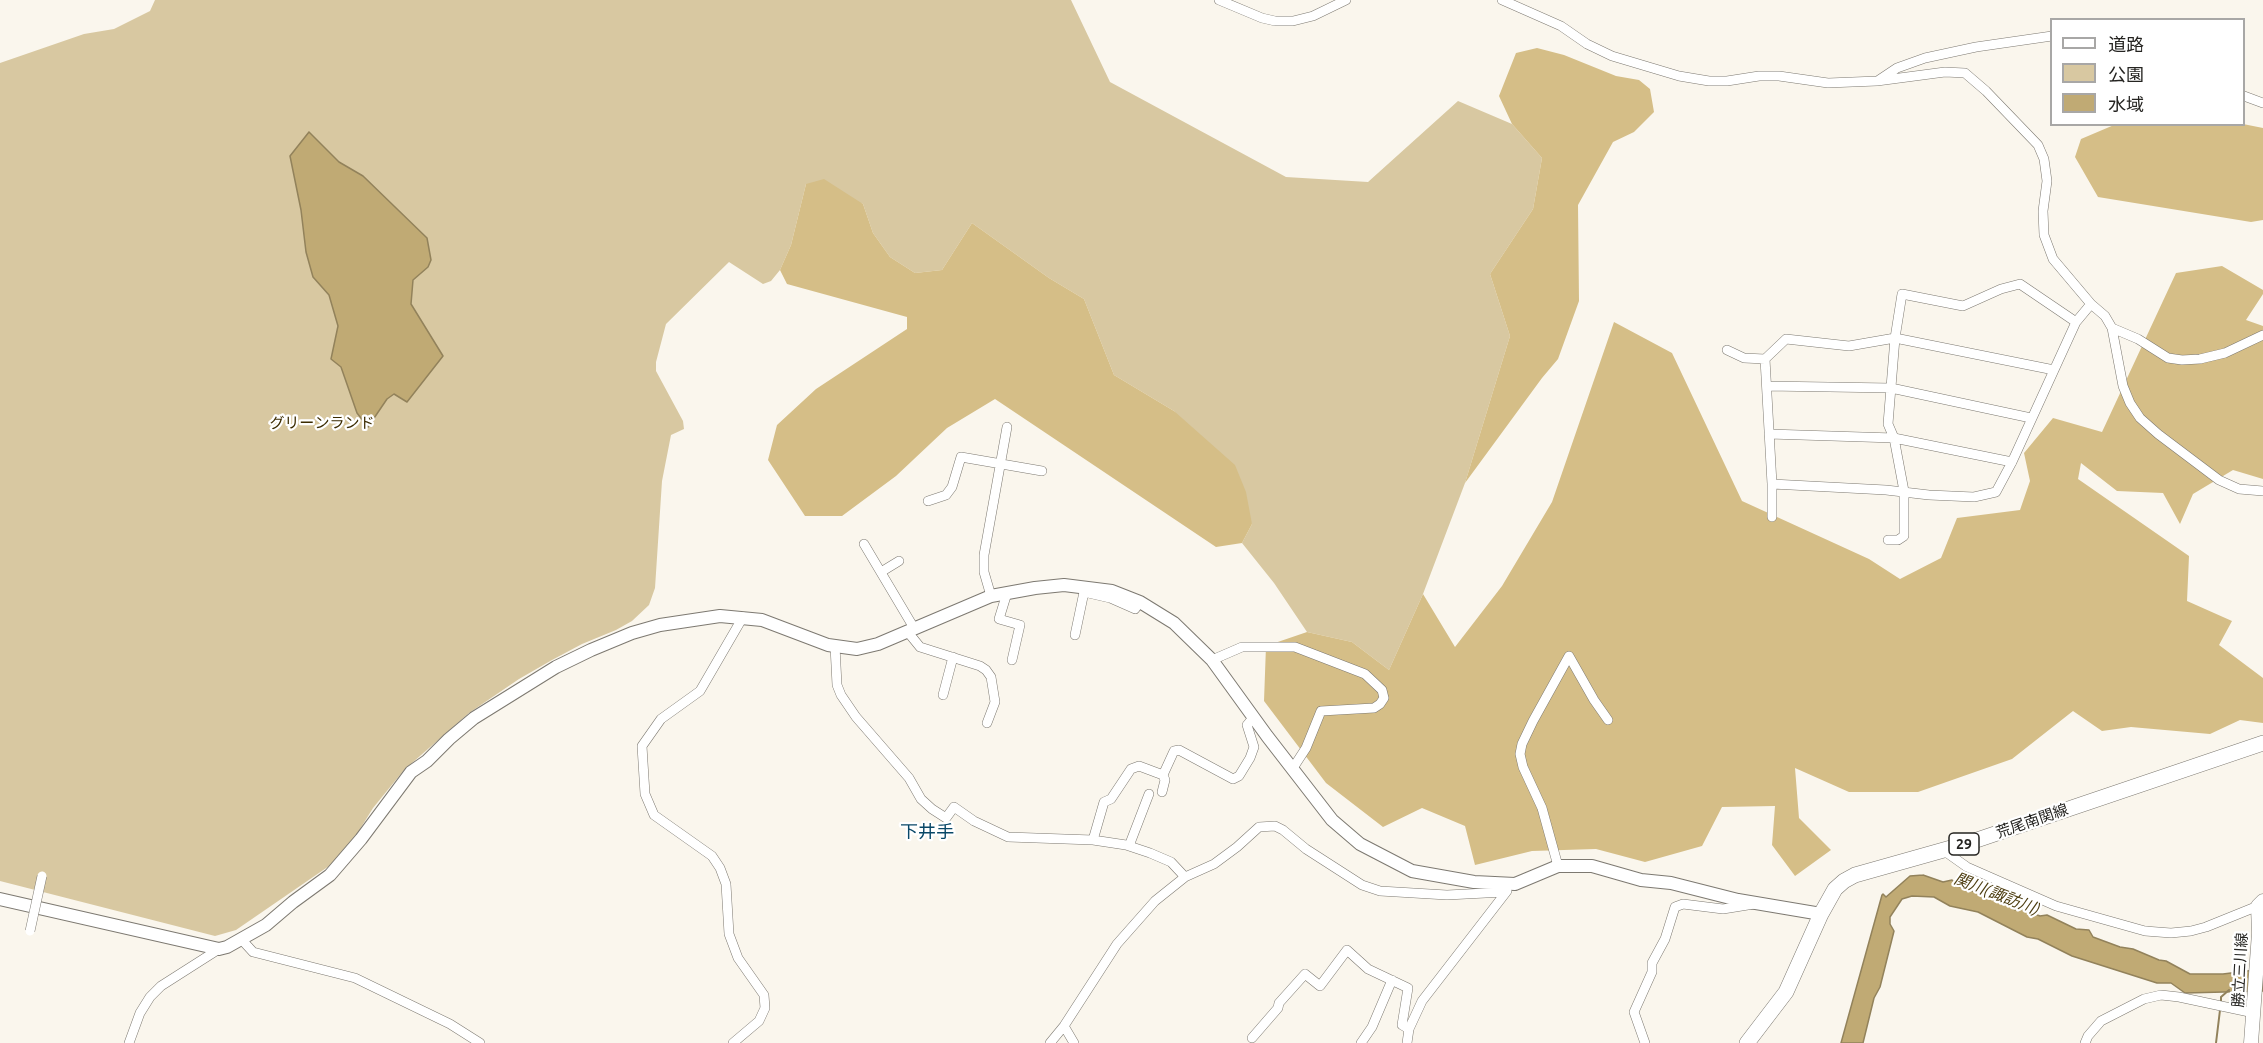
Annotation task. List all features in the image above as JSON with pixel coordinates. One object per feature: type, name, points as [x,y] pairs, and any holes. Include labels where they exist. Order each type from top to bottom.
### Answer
[{"type":"main road","name":"荒尾南関線","points":[[1747,1043],[1786,992],[1821,914],[1835,889],[1855,875],[1943,850],[2263,743]]},
{"type":"main road","name":"勝立三川線","points":[[2251,1043],[2256,994],[2257,949],[2261,933],[2260,903]]},
{"type":"street","points":[[1219,0],[1262,18],[1293,21],[1313,16],[1346,0]]},
{"type":"street","points":[[1502,0],[1561,26],[1587,44],[1612,56],[1679,76],[1709,81],[1727,81],[1759,75],[1828,83],[1877,81],[1945,72],[1965,73],[2038,145],[2044,159],[2047,181],[2043,211],[2044,235],[2053,260],[2091,304],[2105,316],[2112,328],[2123,386],[2130,404],[2140,418],[2219,480],[2239,489],[2263,490]]},
{"type":"street","points":[[1877,81],[1897,68],[1925,58],[1976,47],[2050,36]]},
{"type":"street","points":[[2245,96],[2263,103]]},
{"type":"street","points":[[1888,540],[1898,540],[1904,536],[1904,491],[1894,438],[1888,424],[1895,338],[1902,294],[1963,306],[2001,289],[2020,284],[2076,322]]},
{"type":"street","points":[[1772,484],[1974,497],[1996,492],[2076,322],[2091,304]]},
{"type":"street","points":[[2112,328],[2138,339],[2168,357],[2182,360],[2200,359],[2225,353],[2263,335]]},
{"type":"street","points":[[1772,517],[1766,359],[1786,339],[1849,346],[1895,338],[2054,370]]},
{"type":"street","points":[[1727,350],[1744,358],[1766,359]]},
{"type":"street","points":[[1767,386],[1891,388],[2031,418]]},
{"type":"street","points":[[991,596],[984,572],[984,555],[1007,427]]},
{"type":"street","points":[[1769,434],[1894,438],[2012,462]]},
{"type":"street","points":[[928,501],[946,495],[952,487],[961,457],[1042,471]]},
{"type":"street","points":[[864,544],[920,647],[980,666],[991,677],[995,702],[987,723]]},
{"type":"street","points":[[881,572],[899,561]]},
{"type":"street","points":[[129,1043],[140,1013],[150,997],[161,986],[219,949],[242,940],[266,925],[330,875],[361,839],[411,772],[427,761],[474,718],[556,667],[632,633],[692,619],[720,616],[762,620],[835,646],[857,649],[878,644],[991,596],[1064,585],[1112,591],[1140,602],[1174,623],[1212,660],[1332,820],[1360,844],[1412,871],[1510,888]]},
{"type":"street","points":[[1075,635],[1084,592],[1110,597],[1135,609],[1140,602]]},
{"type":"street","points":[[1006,593],[999,619],[1020,625],[1012,660]]},
{"type":"street","points":[[733,1043],[759,1021],[765,1008],[764,995],[738,958],[729,934],[726,884],[720,868],[712,856],[654,815],[645,794],[642,746],[661,719],[700,691],[743,617]]},
{"type":"street","points":[[835,646],[837,685],[841,695],[856,717],[909,778],[921,799],[932,809],[946,818],[954,807],[974,821],[1008,837],[1093,840],[1129,846],[1171,862],[1185,877]]},
{"type":"street","points":[[1212,660],[1242,647],[1295,647],[1365,674],[1382,690],[1384,698],[1374,708],[1321,711],[1306,748],[1293,768]]},
{"type":"street","points":[[1558,866],[1542,808],[1523,767],[1520,754],[1522,744],[1533,721],[1569,656],[1608,720]]},
{"type":"street","points":[[943,695],[953,657]]},
{"type":"street","points":[[1162,792],[1165,780],[1163,775],[1174,751],[1179,750],[1233,779],[1239,776],[1254,747],[1247,725],[1254,717]]},
{"type":"street","points":[[1093,840],[1104,802],[1111,799],[1131,769],[1139,766],[1163,775]]},
{"type":"street","points":[[1129,846],[1149,794]]},
{"type":"street","points":[[1050,1043],[1064,1026],[1117,945],[1155,901],[1185,877],[1214,864],[1259,827],[1267,826],[1283,830],[1306,849],[1362,885],[1380,891],[1447,895],[1510,888],[1558,866],[1592,866],[1641,880],[1671,883],[1705,893],[1821,914]]},
{"type":"street","points":[[1943,850],[1967,867],[2056,906],[2145,932],[2191,931],[2206,927],[2260,903]]},
{"type":"street","points":[[30,931],[42,876]]},
{"type":"street","points":[[1407,1043],[1409,1029],[1422,1001],[1510,888]]},
{"type":"street","points":[[0,899],[219,949]]},
{"type":"street","points":[[1645,1043],[1634,1012],[1652,972],[1652,963],[1665,939],[1675,907],[1683,904],[1723,909],[1740,908],[1759,903]]},
{"type":"street","points":[[242,940],[253,952],[355,978],[450,1024],[480,1043]]},
{"type":"street","points":[[1252,1038],[1305,974],[1320,986],[1347,950],[1368,969],[1408,988],[1402,1024],[1409,1029]]},
{"type":"street","points":[[1361,1043],[1372,1027],[1392,980]]},
{"type":"street","points":[[2085,1043],[2101,1021],[2144,999],[2161,995],[2254,1013]]},
{"type":"street","points":[[1064,1026],[1074,1043]]},
{"type":"green space","name":"グリーンランド","points":[[155,0],[1071,0],[1110,82],[1286,177],[1368,182],[1458,101],[1512,124],[1542,158],[1533,209],[1490,274],[1510,336],[1465,483],[1423,594],[1389,670],[1352,642],[1307,632],[1274,583],[1242,543],[1252,524],[1174,411],[1114,375],[1084,299],[1049,278],[972,223],[942,270],[915,273],[890,257],[873,233],[863,204],[806,184],[791,245],[780,270],[771,281],[763,284],[729,262],[666,324],[656,362],[656,371],[683,421],[684,429],[671,435],[662,481],[655,588],[649,605],[632,621],[552,660],[469,713],[404,770],[373,808],[352,842],[332,864],[236,930],[215,936],[0,881],[0,63],[84,34],[114,29],[150,11]]},
{"type":"shaded area","points":[[1537,48],[1564,55],[1616,76],[1639,80],[1650,89],[1654,112],[1634,132],[1613,142],[1578,205],[1579,301],[1558,359],[1465,483],[1510,336],[1490,274],[1533,209],[1542,158],[1512,124],[1499,96],[1516,53]]},
{"type":"shaded area","points":[[2245,124],[2263,128],[2263,220],[2251,222],[2098,197],[2075,157],[2081,139],[2112,126]]},
{"type":"shaded area","points":[[824,179],[863,204],[873,233],[890,257],[915,273],[942,270],[972,223],[1049,278],[1084,299],[1114,375],[1174,411],[1235,465],[1246,492],[1252,524],[1242,543],[1216,547],[995,399],[947,428],[896,476],[842,516],[805,516],[768,460],[777,425],[816,389],[907,329],[907,317],[787,284],[780,270],[791,245],[806,184]]},
{"type":"shaded area","points":[[2222,266],[2263,290],[2263,294],[2246,320],[2263,326],[2263,479],[2233,470],[2193,494],[2180,524],[2163,493],[2117,491],[2081,463],[2078,479],[2189,556],[2187,601],[2232,621],[2219,645],[2263,678],[2263,723],[2240,720],[2210,734],[2131,727],[2102,731],[2073,711],[2012,759],[1918,792],[1849,792],[1795,768],[1799,818],[1831,850],[1795,876],[1772,845],[1775,806],[1722,807],[1702,846],[1645,862],[1596,849],[1532,851],[1475,865],[1465,826],[1422,808],[1383,827],[1326,783],[1264,701],[1266,646],[1307,632],[1352,642],[1389,670],[1423,594],[1455,647],[1502,586],[1552,502],[1614,322],[1672,353],[1742,501],[1869,559],[1900,579],[1941,558],[1957,518],[2020,510],[2030,481],[2024,453],[2053,418],[2102,432],[2176,273]]},
{"type":"water","points":[[309,132],[339,162],[363,176],[427,238],[431,260],[428,267],[413,280],[411,304],[443,356],[407,402],[394,394],[387,399],[368,427],[357,413],[341,367],[331,359],[338,326],[329,295],[313,277],[306,252],[301,210],[290,156]]},
{"type":"water","points":[[1923,875],[1943,882],[1952,880],[1958,886],[2002,901],[2015,910],[2018,908],[2040,916],[2047,915],[2076,929],[2089,930],[2093,937],[2166,961],[2190,974],[2223,974],[2263,969],[2263,991],[2185,993],[2171,983],[2157,983],[2072,956],[2038,939],[2027,937],[1978,912],[1950,906],[1934,897],[1912,896],[1902,899],[1890,917],[1890,924],[1894,931],[1863,1043],[1841,1043],[1882,895],[1886,897],[1910,876]]},
{"type":"waterway","points":[[2221,1001],[2221,997],[2229,990]]},
{"type":"waterway","points":[[2216,1043],[2220,1010]]},
{"type":"district","name":"下井手","points":[[927,832]]},
{"type":"water label","name":"関川(諏訪川)","points":[[1997,894]]}]
